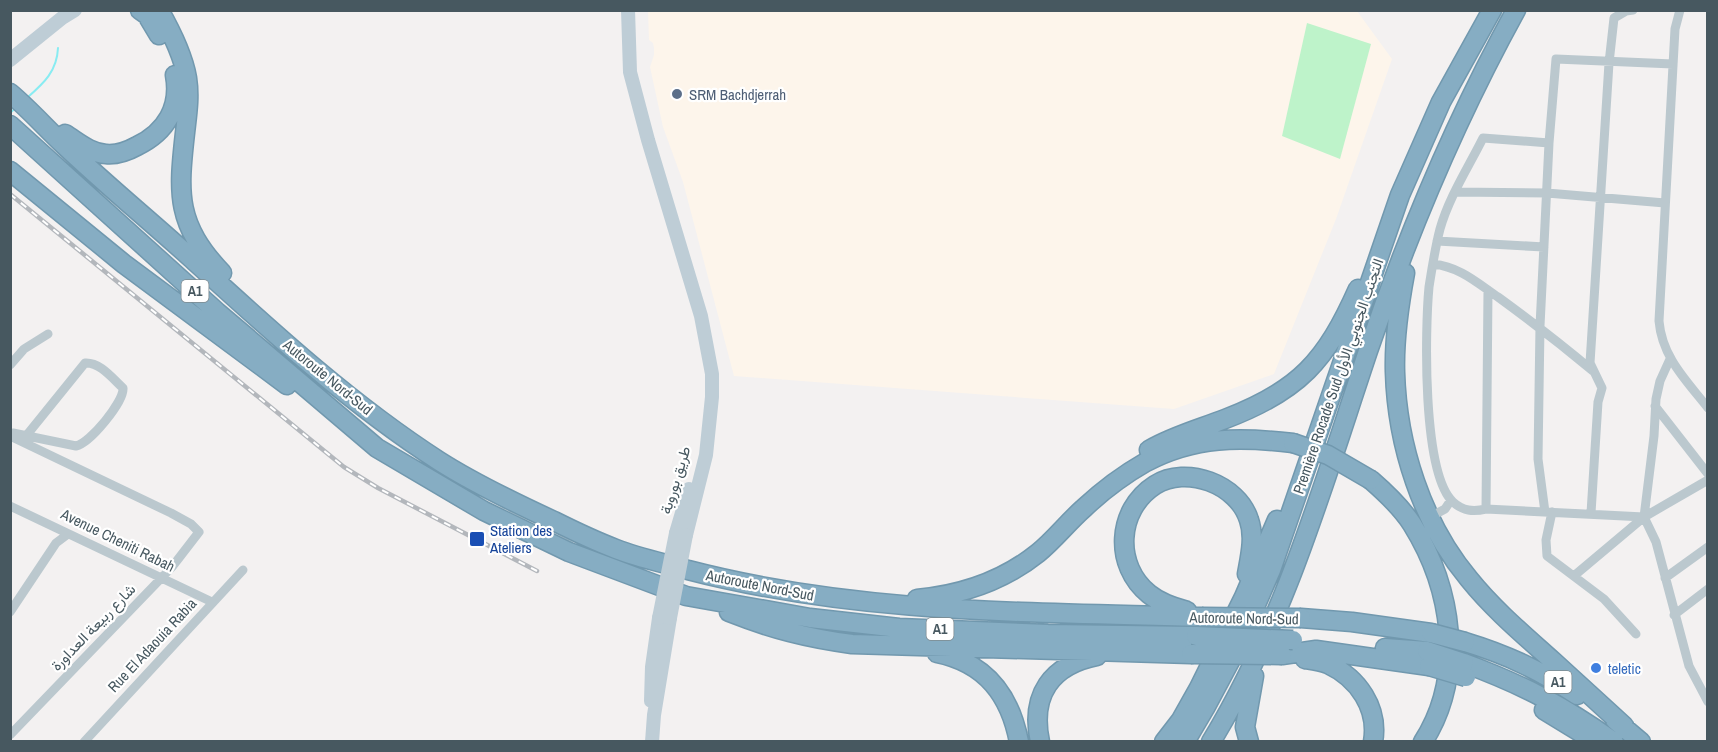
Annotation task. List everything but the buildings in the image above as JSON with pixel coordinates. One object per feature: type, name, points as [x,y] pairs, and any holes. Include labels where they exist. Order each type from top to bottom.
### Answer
[{"type":"highway","name":"Première Rocade Sud التجنب الجنوبي الأول","points":[[1185,741],[1237,648],[1271,570],[1400,195],[1441,102],[1491,10]]},
{"type":"highway","name":"Première Rocade Sud التجنب الجنوبي الأول","points":[[1211,741],[1259,653],[1296,567],[1369,349],[1427,192],[1516,10]]},
{"type":"highway","points":[[1494,51],[1529,10]]},
{"type":"highway","points":[[31,111],[82,146],[99,153],[127,151],[156,136],[170,118],[176,96],[176,84],[170,57],[148,12]]},
{"type":"highway","points":[[148,12],[175,42],[187,76],[188,107],[180,173],[182,204],[187,219],[207,256],[281,339]]},
{"type":"highway","name":"Autoroute Nord-Sud","points":[[10,93],[76,156],[281,339],[361,405],[442,463],[580,534],[632,554],[716,577],[775,590],[851,601],[1072,615],[1301,618],[1352,622],[1431,633],[1504,654],[1552,678],[1619,734]]},
{"type":"highway","name":"Autoroute Nord-Sud","points":[[13,127],[217,312],[377,448],[484,511],[569,552],[686,596],[810,618],[899,628],[1293,640],[1428,659],[1509,680],[1540,694],[1578,716],[1641,741]]},
{"type":"highway","points":[[10,171],[171,300],[377,448]]},
{"type":"highway","points":[[1427,192],[1405,274],[1396,335],[1395,372],[1398,412],[1408,461],[1442,541],[1467,578],[1619,734]]},
{"type":"highway","points":[[851,601],[919,598],[951,594],[985,585],[1038,553],[1126,465],[1141,454],[1172,438],[1253,408],[1273,398],[1301,378],[1323,354],[1347,312],[1400,195]]},
{"type":"highway","points":[[1164,741],[1199,688],[1244,597],[1332,398]]},
{"type":"highway","points":[[1084,508],[1135,469],[1178,449],[1232,439],[1249,438],[1293,443],[1328,455],[1371,480],[1391,498],[1411,523],[1432,560],[1445,603],[1450,647],[1446,689],[1437,715],[1424,741]]},
{"type":"highway","points":[[1202,617],[1150,595],[1128,566],[1123,541],[1127,520],[1139,498],[1163,481],[1183,477],[1205,479],[1223,488],[1239,503],[1249,519],[1252,540],[1244,597]]},
{"type":"highway","points":[[686,596],[784,632],[813,639],[897,646],[1191,654],[1282,655],[1316,650],[1428,659]]},
{"type":"highway","points":[[897,646],[957,658],[981,671],[997,688],[1009,707],[1019,741]]},
{"type":"highway","points":[[1040,741],[1037,720],[1041,698],[1045,687],[1058,671],[1069,664],[1098,656],[1156,653]]},
{"type":"highway","points":[[1249,741],[1245,726],[1259,653]]},
{"type":"highway","points":[[1282,655],[1327,663],[1349,677],[1364,694],[1372,711],[1375,730],[1373,741]]},
{"type":"highway","points":[[1465,670],[1556,717],[1592,741]]},
{"type":"main road","points":[[10,60],[75,10]]},
{"type":"main road","name":"طريق بوروبة","points":[[628,10],[630,72],[701,316],[709,353],[712,397],[708,433],[697,461],[651,685],[651,706],[654,715],[652,741]]},
{"type":"street","points":[[1591,513],[1598,402],[1602,388],[1590,363],[1608,63],[1614,18],[1633,10]]},
{"type":"street","points":[[1680,10],[1675,29],[1659,321],[1660,338],[1670,359],[1707,408]]},
{"type":"street","points":[[1636,634],[1604,598],[1547,556],[1549,512],[1538,459],[1540,326],[1549,143],[1556,59],[1673,64]]},
{"type":"street","points":[[1549,143],[1483,138],[1444,215],[1433,264],[1428,315],[1427,362],[1431,433],[1440,480],[1451,500],[1462,509],[1644,516]]},
{"type":"street","points":[[1455,192],[1547,193],[1665,203]]},
{"type":"street","points":[[1437,241],[1544,247]]},
{"type":"street","points":[[1433,264],[1445,265],[1461,271],[1540,326],[1596,374]]},
{"type":"street","points":[[1486,509],[1488,290]]},
{"type":"street","points":[[10,365],[24,349],[48,334]]},
{"type":"street","points":[[1670,359],[1660,381],[1655,406],[1654,436],[1644,516],[1656,542],[1689,666],[1707,702]]},
{"type":"street","points":[[11,434],[76,446],[86,442],[108,417],[123,394],[123,388],[102,369],[92,363],[85,363],[26,436]]},
{"type":"street","points":[[1655,406],[1707,474]]},
{"type":"street","name":"شارع ربيعة العداورة","points":[[10,735],[172,567],[198,532],[191,524],[11,434]]},
{"type":"street","points":[[1575,575],[1644,516],[1707,480]]},
{"type":"street","points":[[1430,517],[1445,509],[1451,500]]},
{"type":"street","name":"Avenue Cheniti Rabah","points":[[10,506],[212,602]]},
{"type":"street","points":[[10,612],[56,543],[68,534]]},
{"type":"street","points":[[1665,578],[1707,548]]},
{"type":"street","name":"Rue El Adaouia Rabia","points":[[84,741],[243,570]]},
{"type":"street","points":[[1674,615],[1707,589]]},
{"type":"shaded area","points":[[648,11],[1357,11],[1392,59],[1336,219],[1274,374],[1174,409],[734,376],[683,182],[663,127],[650,67],[654,48],[653,43],[649,40]]},
{"type":"green space","points":[[1307,23],[1371,44],[1340,159],[1282,136]]},
{"type":"waterway","points":[[28,97],[52,70],[58,48]]},
{"type":"waterway","points":[[10,113],[17,107]]},
{"type":"railway","points":[[10,194],[344,467],[378,488],[537,571]]},
{"type":"place","name":"SRM Bachdjerrah","points":[[677,94]]},
{"type":"place","name":"Station des Ateliers","points":[[477,539]]},
{"type":"place","name":"teletic","points":[[1596,668]]}]
